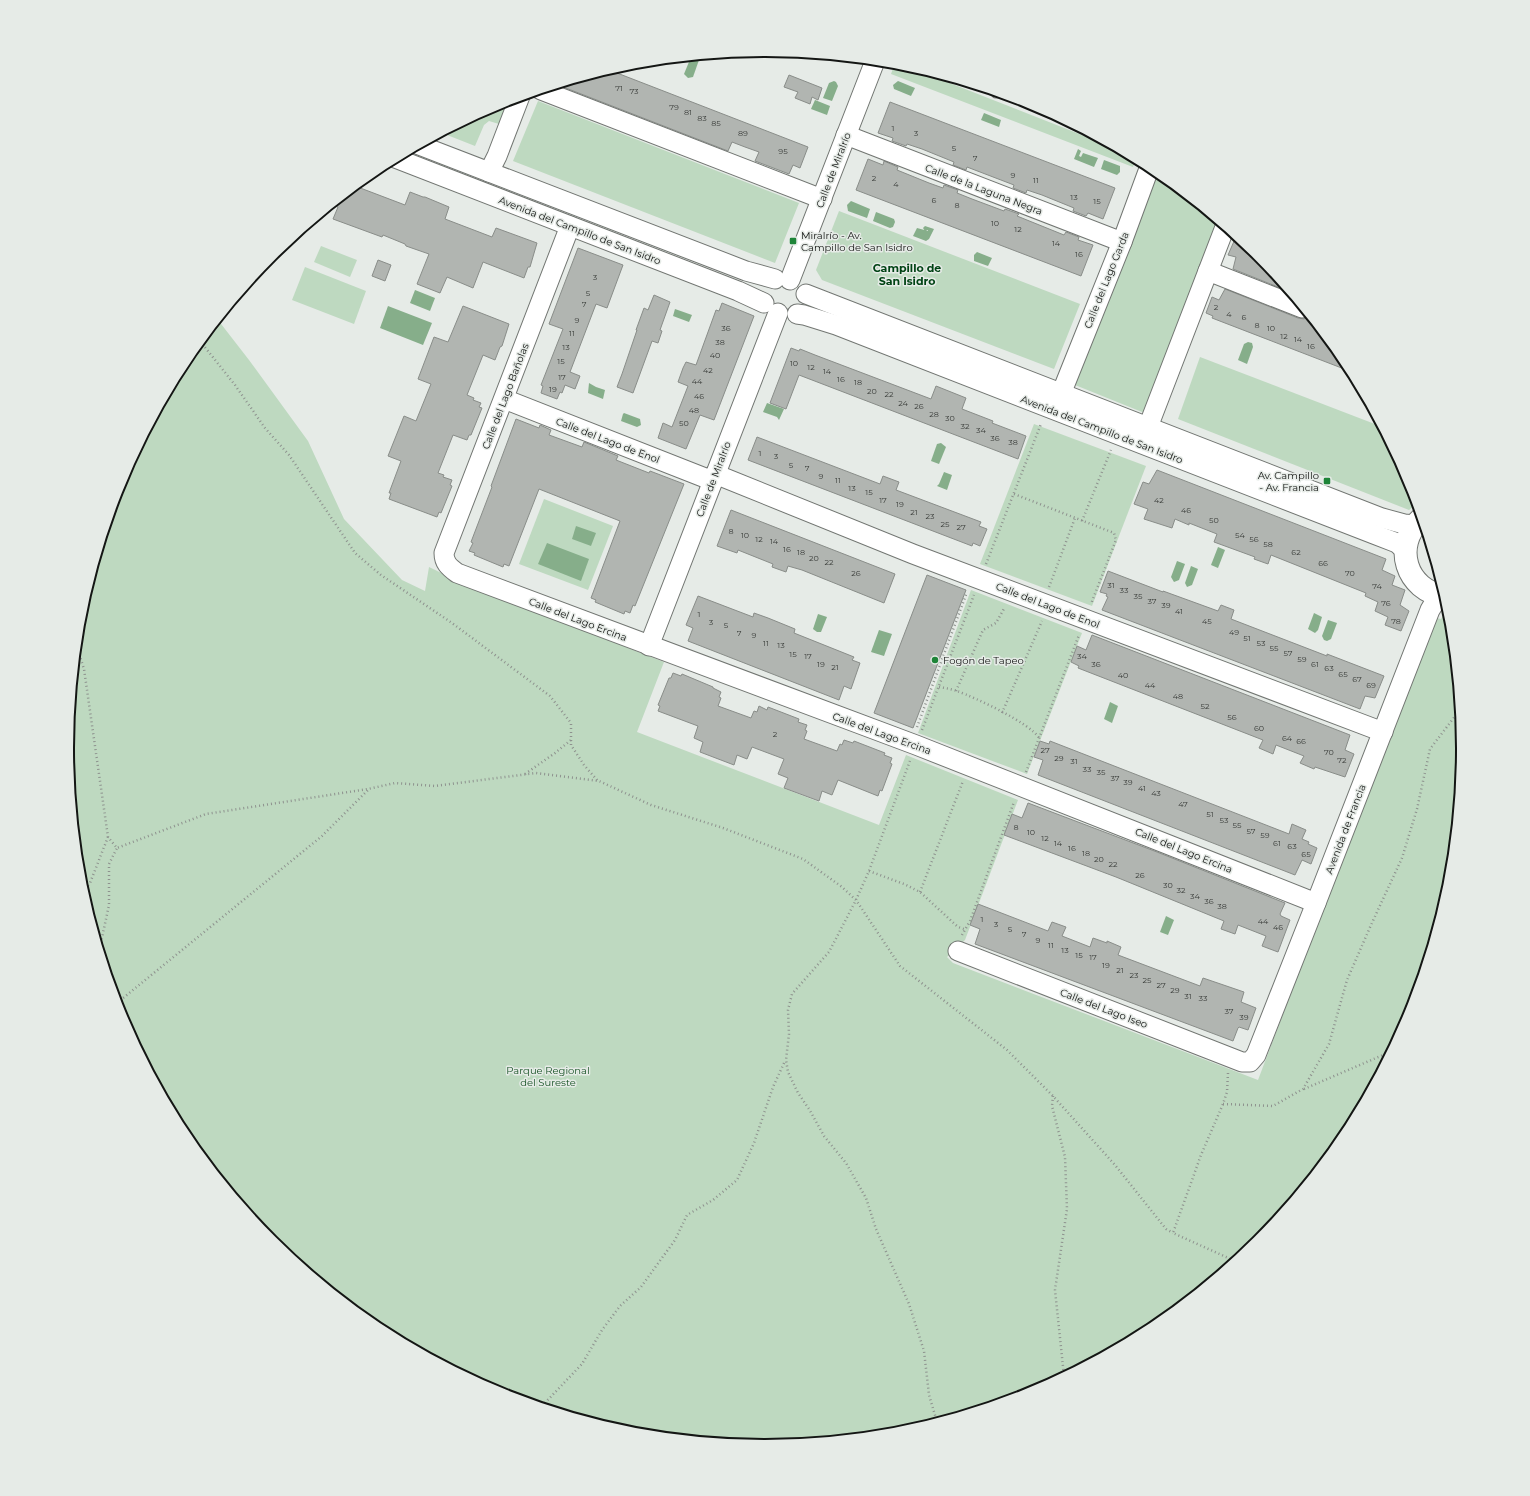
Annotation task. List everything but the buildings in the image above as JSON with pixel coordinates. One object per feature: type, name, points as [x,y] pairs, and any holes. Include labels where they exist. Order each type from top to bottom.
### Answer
[{"type":"street","name":"Calle de Miralrío","points":[[783,279],[822,199],[873,66]]},
{"type":"street","points":[[548,93],[822,199]]},
{"type":"street","points":[[489,172],[497,156],[517,104]]},
{"type":"street","name":"Calle de la Laguna Negra","points":[[846,135],[1122,242]]},
{"type":"street","points":[[425,147],[746,271],[783,279],[796,282],[806,294],[807,301],[804,308],[797,314],[786,316],[771,308],[762,295],[764,289],[769,283],[783,279]]},
{"type":"street","name":"Avenida del Campillo de San Isidro","points":[[402,161],[744,293],[771,308]]},
{"type":"street","name":"Calle del Lago Garda","points":[[1061,394],[1122,242],[1148,172]]},
{"type":"street","name":"Calle del Lago Bañolas","points":[[446,565],[444,553],[570,226]]},
{"type":"street","points":[[1148,427],[1224,230]]},
{"type":"street","points":[[1208,271],[1296,306]]},
{"type":"street","name":"Avenida del Campillo de San Isidro","points":[[806,294],[1382,518],[1404,524],[1418,522]]},
{"type":"street","name":"Calle de Miralrío","points":[[649,646],[714,477],[771,308]]},
{"type":"street","name":"Avenida del Campillo de San Isidro","points":[[797,314],[836,325],[1397,543],[1405,550]]},
{"type":"street","name":"Calle del Lago de Enol","points":[[504,399],[714,477],[913,554],[979,584],[1085,620],[1383,732]]},
{"type":"street","points":[[1418,522],[1408,536],[1405,550],[1406,562],[1410,574],[1418,584],[1428,591],[1438,595]]},
{"type":"street","name":"Calle del Lago Ercina","points":[[446,565],[457,573],[649,646],[916,736],[1021,786],[1316,903]]},
{"type":"street","name":"Avenida de Francia","points":[[1250,1062],[1256,1055],[1430,610],[1439,599]]},
{"type":"street","name":"Calle del Lago Iseo","points":[[958,951],[1242,1062],[1250,1062]]},
{"type":"path","points":[[204,345],[235,385],[265,428],[289,455],[355,553],[380,575],[452,623],[550,696],[571,723],[571,745],[584,765],[599,781]]},
{"type":"path","points":[[916,736],[939,687],[1041,424]]},
{"type":"path","points":[[1082,521],[1111,450]]},
{"type":"path","points":[[1046,594],[1076,518]]},
{"type":"path","points":[[935,1417],[929,1395],[924,1351],[909,1304],[876,1229],[866,1198],[846,1163],[824,1136],[798,1093],[788,1072],[786,1060],[789,1034],[788,1010],[792,994],[829,952],[856,900],[869,871],[969,586],[979,584]]},
{"type":"path","points":[[956,691],[983,630],[996,623],[1005,606]]},
{"type":"path","points":[[1002,713],[1044,615]]},
{"type":"path","points":[[80,657],[84,669],[108,837],[88,886]]},
{"type":"path","points":[[939,687],[956,691],[1002,713],[1035,732],[1039,738]]},
{"type":"path","points":[[1303,1089],[1329,1044],[1347,980],[1370,925],[1402,858],[1417,809],[1430,749],[1455,716]]},
{"type":"path","points":[[523,775],[556,753],[571,740]]},
{"type":"path","points":[[101,936],[109,905],[109,864],[117,848],[206,814],[368,789],[395,783],[435,786],[536,773],[599,781],[651,805],[723,828],[803,859],[842,887],[856,900],[900,966],[1007,1050],[1053,1096],[1115,1165],[1166,1229],[1231,1259]]},
{"type":"path","points":[[920,892],[965,775]]},
{"type":"path","points":[[958,951],[956,945],[960,941],[964,930],[970,921],[1021,786]]},
{"type":"path","points":[[122,999],[322,836],[368,789]]},
{"type":"path","points":[[108,837],[117,848]]},
{"type":"path","points":[[869,871],[904,884],[920,892],[958,927],[964,930]]},
{"type":"path","points":[[1223,1104],[1273,1106],[1303,1089],[1385,1054]]},
{"type":"path","points":[[1173,1233],[1201,1155],[1227,1092],[1230,1057]]},
{"type":"path","points":[[545,1403],[582,1364],[602,1330],[620,1306],[641,1287],[675,1240],[687,1215],[713,1200],[737,1180],[754,1143],[773,1087],[786,1060]]},
{"type":"path","points":[[1053,1096],[1052,1106],[1065,1157],[1067,1209],[1055,1290],[1063,1371]]},
{"type":"green space","points":[[893,69],[947,82],[1087,137],[1134,164],[1133,167],[891,74]]},
{"type":"green space","points":[[538,101],[799,203],[775,263],[513,161]]},
{"type":"green space","points":[[505,109],[499,124],[489,121],[484,125],[475,146],[447,135],[459,128]]},
{"type":"green space","points":[[1155,177],[1220,227],[1147,414],[1075,385]]},
{"type":"green space","points":[[839,211],[1080,304],[1054,369],[822,280],[816,270]]},
{"type":"green space","points":[[321,246],[357,260],[350,277],[314,262]]},
{"type":"green space","points":[[305,267],[366,291],[354,324],[292,300]]},
{"type":"green space","name":"Parque Regional del Sureste","points":[[220,323],[308,441],[344,519],[402,580],[425,591],[429,567],[462,583],[664,662],[637,732],[879,825],[906,755],[1018,800],[965,940],[947,957],[953,963],[1258,1080],[1422,647],[1436,618],[1441,619],[1443,615],[1450,658],[1455,703],[1456,748],[1455,793],[1443,883],[1419,970],[1403,1012],[1385,1054],[1340,1132],[1285,1204],[1254,1237],[1221,1268],[1149,1323],[1071,1368],[1029,1386],[987,1402],[900,1426],[810,1438],[765,1439],[720,1438],[630,1426],[543,1402],[501,1386],[459,1368],[381,1323],[309,1268],[276,1237],[245,1204],[190,1132],[145,1054],[127,1012],[111,970],[87,883],[75,793],[74,748],[75,703],[87,613],[111,526],[145,442],[190,364]]},
{"type":"green space","points":[[1200,357],[1375,424],[1385,442],[1412,508],[1409,510],[1178,419]]},
{"type":"green space","points":[[1034,424],[1146,466],[1092,606],[980,564]]},
{"type":"green space","points":[[544,499],[613,526],[588,590],[519,564]]},
{"type":"green space","points":[[971,590],[1082,633],[1027,774],[918,733]]},
{"type":"shaded area","points":[[699,60],[693,77],[688,78],[684,74],[689,61]]},
{"type":"shaded area","points":[[834,81],[838,86],[832,101],[823,98],[829,83]]},
{"type":"shaded area","points":[[898,81],[915,88],[911,96],[894,89],[893,85]]},
{"type":"shaded area","points":[[815,100],[830,106],[827,115],[811,109]]},
{"type":"shaded area","points":[[984,113],[1001,120],[999,127],[981,120]]},
{"type":"shaded area","points":[[1078,149],[1081,151],[1079,156],[1081,157],[1083,153],[1098,158],[1094,167],[1074,159]]},
{"type":"shaded area","points":[[1104,160],[1120,166],[1120,172],[1117,175],[1101,169]]},
{"type":"shaded area","points":[[851,201],[870,209],[867,218],[848,211],[847,205]]},
{"type":"shaded area","points":[[876,212],[894,219],[895,222],[893,227],[890,228],[873,221]]},
{"type":"shaded area","points":[[925,226],[934,229],[929,239],[926,241],[913,236],[917,228],[924,230],[923,228]]},
{"type":"shaded area","points":[[977,252],[992,258],[988,266],[974,261],[974,255]]},
{"type":"shaded area","points":[[415,290],[435,298],[430,311],[410,303]]},
{"type":"shaded area","points":[[388,306],[432,323],[423,345],[380,328]]},
{"type":"shaded area","points":[[675,309],[692,315],[689,322],[673,316]]},
{"type":"shaded area","points":[[1248,342],[1252,343],[1253,347],[1247,364],[1238,360],[1244,344]]},
{"type":"shaded area","points":[[589,383],[605,390],[603,399],[588,393]]},
{"type":"shaded area","points":[[767,403],[784,409],[779,420],[777,417],[763,412]]},
{"type":"shaded area","points":[[624,413],[640,419],[641,425],[637,427],[621,421]]},
{"type":"shaded area","points":[[941,443],[946,447],[939,464],[931,461],[937,444]]},
{"type":"shaded area","points":[[944,472],[952,475],[947,490],[937,486]]},
{"type":"shaded area","points":[[576,526],[596,533],[591,546],[572,539]]},
{"type":"shaded area","points":[[547,543],[589,559],[581,581],[538,564]]},
{"type":"shaded area","points":[[1218,547],[1225,550],[1218,568],[1211,565]]},
{"type":"shaded area","points":[[1177,561],[1185,564],[1179,580],[1174,582],[1171,577]]},
{"type":"shaded area","points":[[1191,566],[1198,569],[1192,585],[1187,587],[1185,583]]},
{"type":"shaded area","points":[[1314,613],[1322,617],[1318,630],[1315,633],[1308,629]]},
{"type":"shaded area","points":[[818,614],[827,617],[821,632],[817,632],[813,629]]},
{"type":"shaded area","points":[[1328,620],[1337,623],[1331,639],[1327,641],[1324,640],[1322,636]]},
{"type":"shaded area","points":[[879,630],[892,634],[884,656],[871,652]]},
{"type":"shaded area","points":[[1110,702],[1118,706],[1112,723],[1104,719]]},
{"type":"shaded area","points":[[1166,916],[1174,920],[1168,935],[1160,932]]},
{"type":"place","name":"Miralrío - Av. Campillo de San Isidro","points":[[793,241]]},
{"type":"place","name":"Av. Campillo - Av. Francia","points":[[1327,481]]},
{"type":"place","name":"Fogón de Tapeo","points":[[935,660]]},
{"type":"district","name":"Campillo de San Isidro","points":[[907,274]]}]
